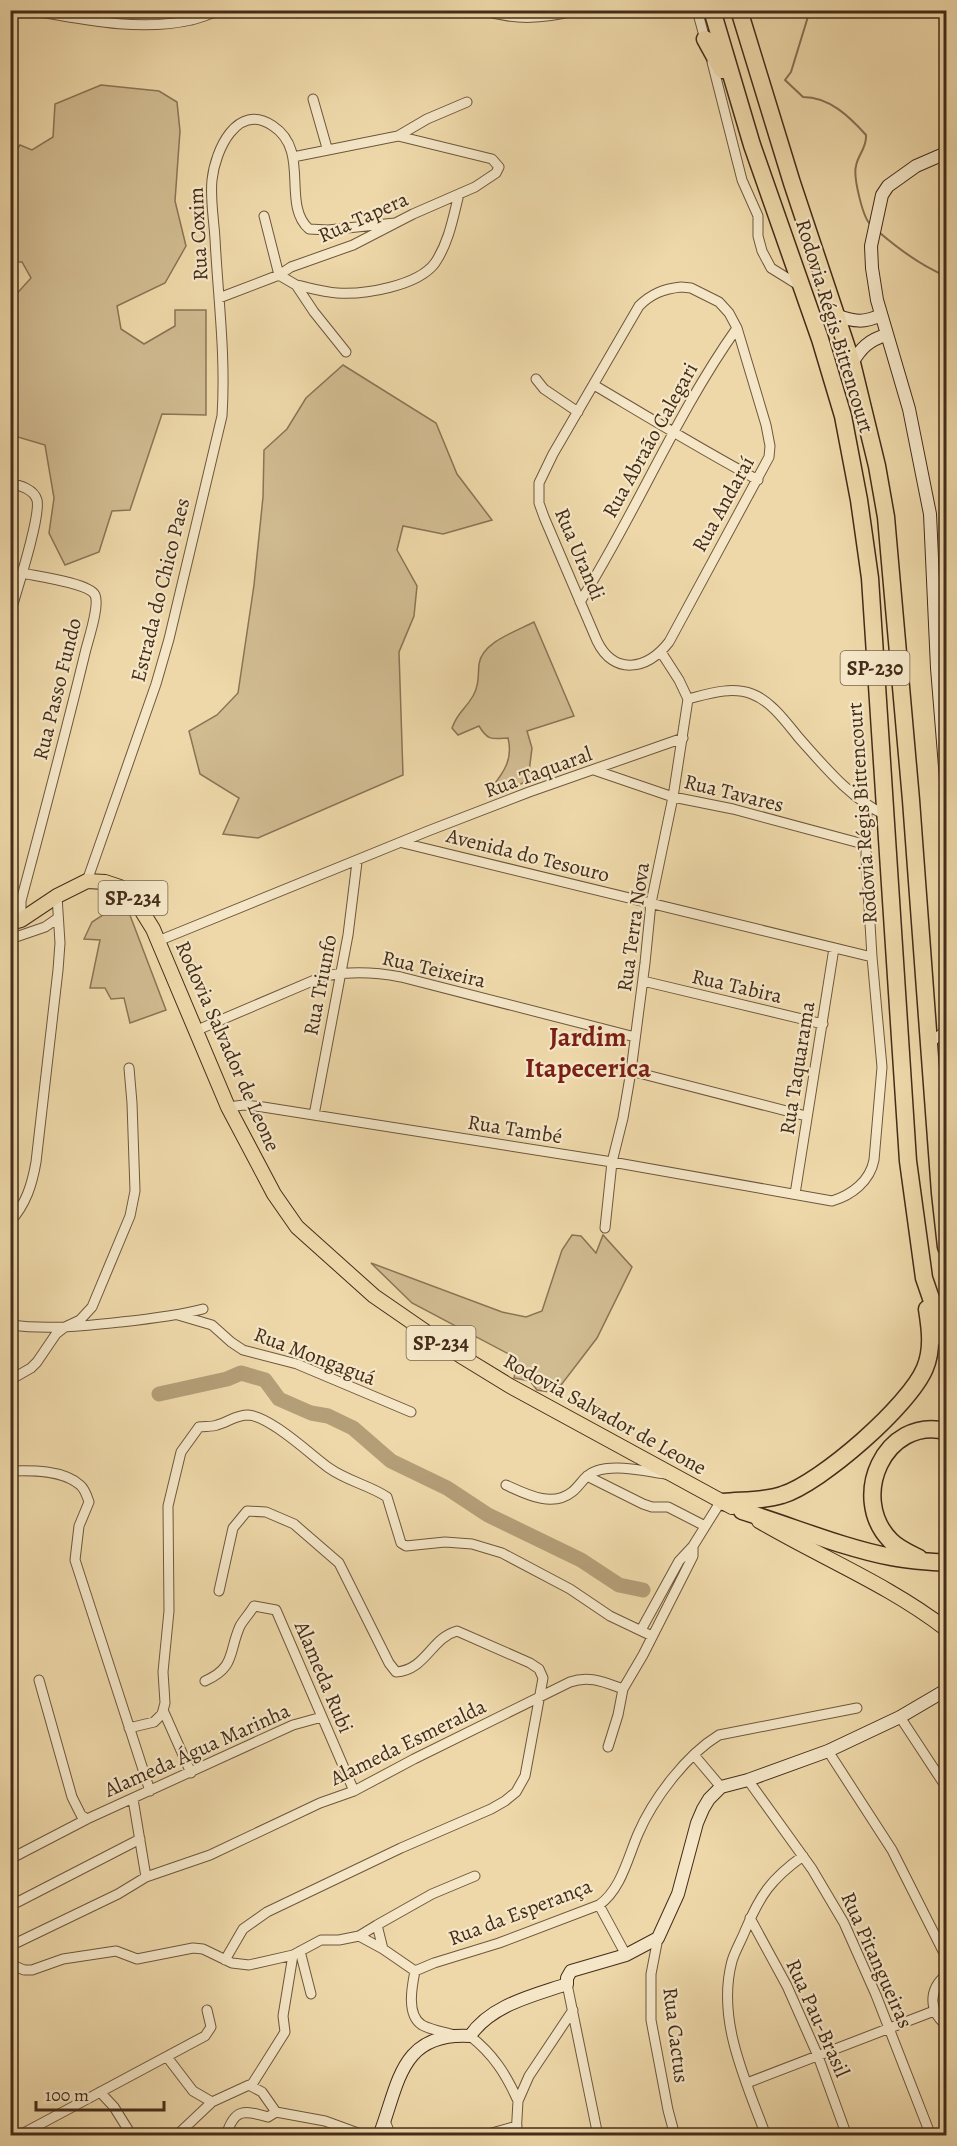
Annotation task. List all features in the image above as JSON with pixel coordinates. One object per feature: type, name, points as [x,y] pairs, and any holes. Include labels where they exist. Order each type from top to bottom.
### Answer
[{"type":"highway","name":"Rodovia Régis Bittencourt","points":[[712,10],[752,145],[803,288],[843,416],[860,500],[870,578],[908,1161],[924,1278],[946,1342]]},
{"type":"highway","name":"Rodovia Régis Bittencourt","points":[[739,10],[792,183],[852,363],[877,466],[887,528],[946,1246]]},
{"type":"highway","points":[[705,39],[727,80],[752,145]]},
{"type":"highway","points":[[722,1502],[774,1497],[807,1484],[831,1466],[902,1403],[920,1379],[930,1352],[930,1328],[924,1278]]},
{"type":"highway","points":[[939,1562],[918,1558],[901,1549],[890,1539],[874,1510],[872,1488],[876,1469],[889,1450],[898,1442],[908,1435],[928,1429],[946,1431]]},
{"type":"highway","points":[[742,1511],[866,1551],[894,1558],[939,1562]]},
{"type":"main road","name":"SP-234","points":[[16,922],[87,881]]},
{"type":"main road","name":"Rodovia Salvador de Leone","points":[[87,881],[105,882],[120,888],[135,900],[158,941],[228,1107],[281,1206],[297,1227],[374,1296],[439,1342],[510,1386],[742,1511],[805,1548],[901,1597],[946,1629]]},
{"type":"street","points":[[29,10],[85,20],[137,24],[190,20],[222,10]]},
{"type":"street","points":[[483,10],[518,18],[541,17],[577,10]]},
{"type":"street","points":[[697,10],[742,180],[758,216],[758,236],[762,251],[771,268],[803,288]]},
{"type":"street","points":[[313,99],[327,148]]},
{"type":"street","points":[[293,156],[398,136],[427,119],[467,102]]},
{"type":"street","name":"Rua Coxim","points":[[219,298],[212,180],[223,142],[235,127],[243,122],[261,120],[273,125],[291,148],[300,217],[309,229],[317,231],[394,223]]},
{"type":"street","name":"Rua Tapera","points":[[219,298],[279,275],[291,267],[353,245],[394,223],[485,181],[498,170],[495,160],[398,136]]},
{"type":"street","points":[[946,153],[915,166],[888,186],[882,195],[871,246],[872,268],[881,315],[909,408],[930,514],[937,668],[946,778]]},
{"type":"street","points":[[264,216],[279,275],[296,285],[336,293],[379,290],[423,274],[434,264],[448,238],[459,194]]},
{"type":"street","points":[[296,285],[346,352]]},
{"type":"street","name":"Rua Andaraí","points":[[594,385],[627,324],[648,297],[659,291],[681,287],[692,288],[719,302],[729,313],[737,328],[766,425],[770,446],[769,457],[669,642],[661,652]]},
{"type":"street","name":"Estrada do Chico Paes","points":[[87,881],[156,684],[169,639],[222,416],[219,298]]},
{"type":"street","points":[[836,315],[849,321],[861,322],[881,315]]},
{"type":"street","name":"Rua Abraão Calegari","points":[[580,602],[600,571],[716,357],[737,328]]},
{"type":"street","points":[[852,363],[867,343],[886,336]]},
{"type":"street","points":[[536,379],[544,390],[578,412]]},
{"type":"street","points":[[594,385],[758,480]]},
{"type":"street","name":"Rua Urandi","points":[[594,385],[539,483],[539,503],[603,653],[612,660],[624,664],[637,664],[648,662],[661,652]]},
{"type":"street","points":[[10,485],[15,484],[32,492],[38,503],[34,528],[10,614]]},
{"type":"street","name":"Rua Passo Fundo","points":[[16,922],[96,604],[93,592],[87,589],[22,573]]},
{"type":"street","points":[[661,652],[680,680],[688,699],[683,738]]},
{"type":"street","points":[[688,699],[719,692],[738,692],[751,693],[765,700],[826,768],[867,806],[885,815]]},
{"type":"street","name":"Rua Taquaral","points":[[158,941],[529,792],[683,738]]},
{"type":"street","name":"Rua Terra Nova","points":[[605,1228],[612,1162],[631,1071],[651,903],[683,738]]},
{"type":"street","name":"Rua Tavares","points":[[594,770],[673,797],[733,809],[867,845]]},
{"type":"street","name":"Rua També","points":[[228,1107],[244,1105],[314,1115],[612,1162],[832,1201],[853,1192],[866,1178],[872,1166],[882,1068],[872,957],[867,806]]},
{"type":"street","name":"Avenida do Tesouro","points":[[403,843],[872,957]]},
{"type":"street","name":"Rua Triunfo","points":[[314,1115],[341,973],[354,896],[357,862]]},
{"type":"street","points":[[10,1222],[24,1205],[36,1162],[58,970],[60,943],[57,897]]},
{"type":"street","points":[[10,904],[21,901]]},
{"type":"street","points":[[10,939],[45,927],[58,918]]},
{"type":"street","name":"Rua Taquarama","points":[[795,1194],[834,948]]},
{"type":"street","name":"Rua Teixeira","points":[[195,1031],[307,981],[341,973],[373,973],[401,977],[635,1036]]},
{"type":"street","name":"Rua Tabira","points":[[643,981],[823,1024]]},
{"type":"street","points":[[929,1044],[946,1030]]},
{"type":"street","points":[[10,1380],[20,1376],[37,1362],[50,1341],[65,1327],[80,1320],[92,1307],[113,1259],[134,1201],[129,1068]]},
{"type":"street","points":[[631,1071],[806,1116]]},
{"type":"street","name":"Rua Mongaguá","points":[[10,1325],[51,1329],[178,1315],[203,1309]]},
{"type":"street","name":"Rua Mongaguá","points":[[178,1315],[212,1325],[243,1350],[308,1369],[411,1413]]},
{"type":"street","points":[[129,1728],[154,1722],[162,1714],[165,1703],[163,1672],[169,1611],[168,1506],[181,1452],[199,1427],[217,1425],[235,1417],[250,1415],[259,1418],[288,1435],[330,1469],[387,1497],[402,1543],[406,1546],[445,1542],[472,1544],[502,1553],[570,1589],[610,1616],[652,1636]]},
{"type":"street","points":[[506,1485],[540,1499],[550,1500],[571,1493],[587,1476],[598,1470],[612,1469],[676,1476]]},
{"type":"street","points":[[10,1471],[63,1475],[82,1486],[89,1502],[79,1526],[75,1560],[150,1791]]},
{"type":"street","points":[[587,1476],[643,1504],[652,1507],[668,1507],[705,1526]]},
{"type":"street","points":[[641,1630],[679,1561],[693,1546],[722,1502]]},
{"type":"street","points":[[219,1591],[233,1528],[247,1511],[266,1512],[294,1524],[339,1563],[389,1663],[396,1672],[407,1671],[416,1666],[442,1638],[448,1633],[457,1631],[494,1646],[539,1669],[543,1678],[526,1770],[516,1792],[506,1801],[267,1912],[243,1929],[225,1960]]},
{"type":"street","points":[[608,1747],[623,1689],[643,1656],[690,1563],[693,1546]]},
{"type":"street","name":"Alameda Rubi","points":[[205,1681],[227,1666],[241,1625],[254,1606],[276,1610],[354,1791]]},
{"type":"street","name":"Alameda Esmeralda","points":[[10,1946],[118,1894],[146,1877],[210,1855],[320,1803],[354,1791],[570,1682],[584,1678],[602,1681],[623,1689]]},
{"type":"street","points":[[39,1680],[72,1797],[81,1815],[87,1819]]},
{"type":"street","points":[[598,2136],[567,1984],[568,1974],[574,1969],[626,1955],[658,1938],[678,1894],[700,1816],[709,1799],[721,1787],[748,1780],[828,1751],[900,1717],[946,1690]]},
{"type":"street","name":"Rua da Esperança","points":[[415,1971],[599,1905],[613,1892],[639,1830],[665,1788],[709,1741],[730,1731],[857,1708]]},
{"type":"street","points":[[163,1710],[192,1773]]},
{"type":"street","name":"Alameda Água Marinha","points":[[10,1859],[87,1819],[293,1725],[322,1717]]},
{"type":"street","points":[[900,1717],[946,1786]]},
{"type":"street","points":[[828,1751],[892,1850],[946,1957]]},
{"type":"street","points":[[694,1755],[721,1787]]},
{"type":"street","name":"Rua Pitangueiras","points":[[748,1780],[803,1856],[844,1923],[931,2136]]},
{"type":"street","points":[[133,1798],[146,1877]]},
{"type":"street","points":[[10,1906],[140,1839]]},
{"type":"street","points":[[766,2136],[735,2051],[731,2031],[729,1989],[733,1960],[750,1918],[768,1885],[783,1870],[803,1856]]},
{"type":"street","points":[[10,1964],[24,1970],[32,1970],[63,1959],[116,1951],[137,1959],[193,1948],[203,1949],[240,1965],[249,1965],[297,1953],[321,1940],[359,1936],[432,1894],[475,1876]]},
{"type":"street","points":[[599,1905],[626,1955]]},
{"type":"street","name":"Rua Pau-Brasil","points":[[750,1918],[787,1986],[818,2056],[848,2136]]},
{"type":"street","points":[[378,1925],[383,1949]]},
{"type":"street","points":[[359,1936],[415,1971],[411,1992],[414,2015],[418,2022],[456,2036]]},
{"type":"street","name":"Rua Cactus","points":[[658,1938],[651,1974],[651,2020],[675,2136]]},
{"type":"street","points":[[297,1953],[311,1994]]},
{"type":"street","points":[[251,2086],[285,2032],[282,2016],[297,1953]]},
{"type":"street","points":[[946,1975],[933,1992],[932,2001],[934,2011],[946,2025]]},
{"type":"street","points":[[470,2036],[478,2024],[496,2012],[525,1998],[567,1984]]},
{"type":"street","points":[[18,2136],[167,2057],[209,2032],[211,2027],[207,2010]]},
{"type":"street","points":[[481,2136],[516,2131],[518,2101],[529,2076],[573,2010]]},
{"type":"street","points":[[747,2083],[934,2011]]},
{"type":"street","points":[[379,2136],[403,2067],[412,2053],[435,2040],[470,2036],[501,2067],[518,2101]]},
{"type":"street","points":[[167,2057],[193,2091],[212,2102]]},
{"type":"street","points":[[176,2136],[212,2102],[241,2088],[251,2086],[262,2092],[276,2112]]},
{"type":"street","points":[[100,2092],[114,2107],[132,2136]]},
{"type":"street","points":[[226,2136],[232,2121],[243,2112],[250,2111],[268,2116],[276,2112],[325,2121],[366,2136]]},
{"type":"street","points":[[385,2121],[391,2136]]},
{"type":"street","points":[[26,2136],[42,2136]]},
{"type":"shaded area","points":[[101,85],[159,91],[177,102],[180,131],[175,201],[186,246],[165,283],[117,306],[121,329],[144,344],[175,326],[175,310],[206,310],[206,415],[162,414],[130,510],[112,511],[99,552],[65,565],[49,533],[54,498],[45,445],[11,435],[11,300],[31,278],[22,262],[11,262],[11,158],[20,145],[32,150],[53,137],[55,104]]},
{"type":"shaded area","points":[[343,365],[436,423],[457,474],[492,520],[443,534],[403,526],[397,550],[417,586],[414,616],[399,652],[403,775],[258,838],[223,834],[239,798],[200,774],[189,731],[217,715],[238,693],[254,585],[263,497],[264,450],[287,429],[306,398]]},
{"type":"shaded area","points":[[534,622],[574,716],[527,731],[532,748],[528,780],[505,793],[496,794],[492,787],[509,758],[508,738],[491,738],[479,726],[458,735],[452,728],[475,692],[479,664],[486,649],[501,638]]},
{"type":"shaded area","points":[[113,898],[128,910],[166,1010],[130,1023],[124,998],[111,999],[105,988],[90,988],[100,940],[84,939],[92,922],[106,913]]},
{"type":"shaded area","points":[[572,1235],[581,1236],[596,1253],[603,1235],[632,1267],[597,1338],[555,1393],[537,1390],[530,1381],[514,1378],[518,1359],[412,1303],[371,1263],[502,1312],[526,1317],[542,1311],[562,1250]]},
{"type":"waterway","points":[[810,10],[791,72],[785,80],[803,97],[821,100],[838,109],[866,135],[855,171],[862,207],[871,225]]},
{"type":"waterway","points":[[880,233],[911,257],[946,276]]},
{"type":"waterway","points":[[159,1394],[227,1379],[241,1373],[265,1380],[279,1399],[311,1413],[328,1416],[353,1428],[391,1461],[447,1488],[488,1515],[581,1560],[619,1585],[643,1590]]},
{"type":"district","name":"Jardim Itapecerica","points":[[588,1052]]}]
